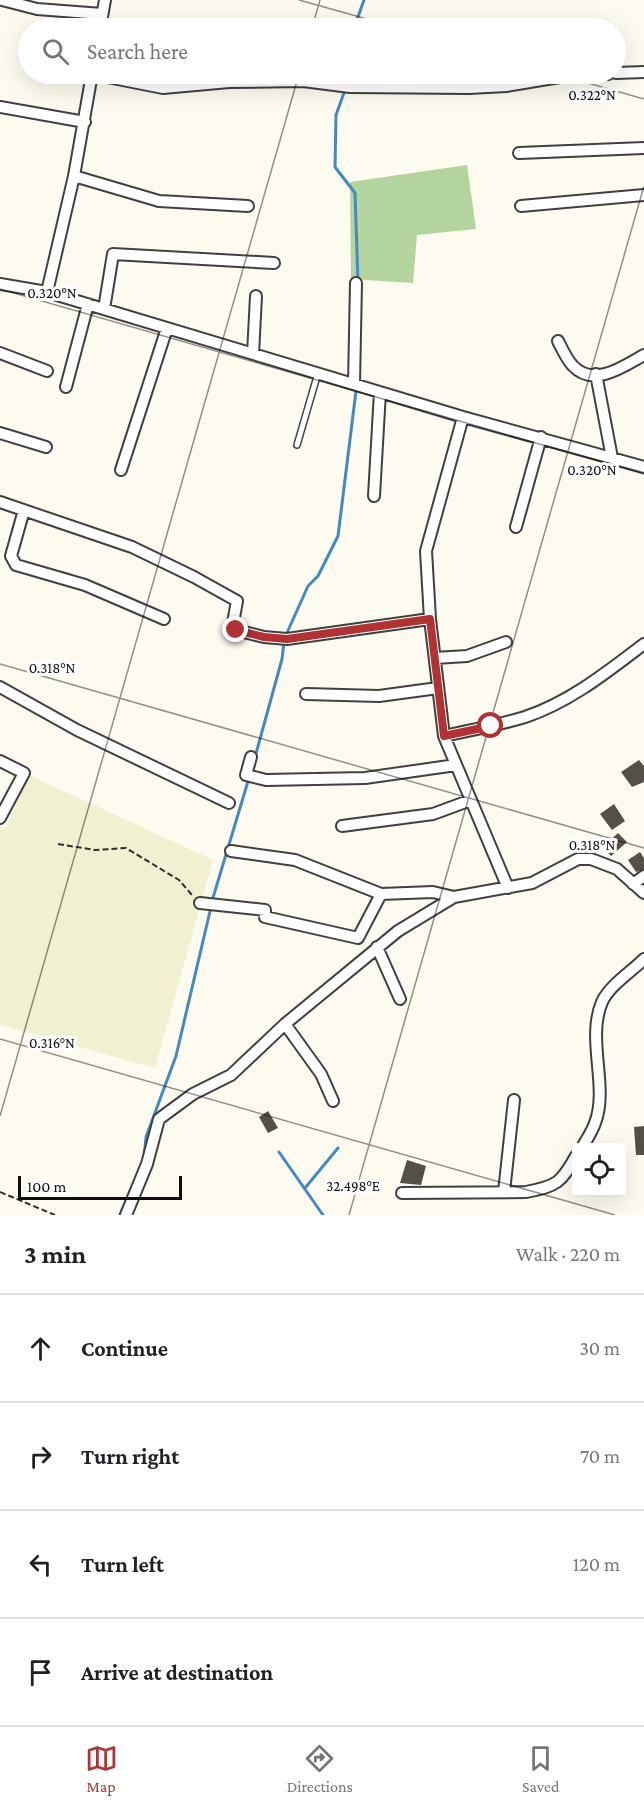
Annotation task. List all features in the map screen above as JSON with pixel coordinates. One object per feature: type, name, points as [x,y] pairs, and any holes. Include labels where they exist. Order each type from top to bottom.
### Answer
[{"type":"street","points":[[2,0],[37,9],[102,14]]},
{"type":"street","points":[[101,18],[105,0]]},
{"type":"street","points":[[626,73],[644,72]]},
{"type":"street","points":[[47,292],[74,176],[91,84]]},
{"type":"street","points":[[143,84],[163,88],[207,84]]},
{"type":"street","points":[[329,84],[346,86],[506,86],[518,84]]},
{"type":"street","points":[[0,107],[85,122]]},
{"type":"street","points":[[519,153],[644,148]]},
{"type":"street","points":[[74,176],[159,201],[248,206]]},
{"type":"street","points":[[521,206],[644,195]]},
{"type":"street","points":[[104,309],[113,254],[274,263]]},
{"type":"street","points":[[354,384],[356,283]]},
{"type":"street","points":[[0,284],[47,292],[463,417],[644,467]]},
{"type":"street","points":[[253,354],[256,296]]},
{"type":"street","points":[[66,387],[88,304]]},
{"type":"street","points":[[121,470],[167,328]]},
{"type":"street","points":[[558,341],[574,367],[596,374],[610,374],[644,355]]},
{"type":"street","points":[[0,353],[47,371]]},
{"type":"street","points":[[596,374],[612,458]]},
{"type":"street","points":[[374,496],[380,392]]},
{"type":"street","points":[[463,417],[426,551],[430,619],[444,736],[508,888]]},
{"type":"street","points":[[0,433],[46,447]]},
{"type":"street","points":[[516,527],[541,437]]},
{"type":"street","points":[[0,502],[132,547],[194,577],[237,601],[233,623],[236,630],[264,637],[284,638],[430,619]]},
{"type":"street","points":[[24,510],[11,556],[16,565],[85,585],[164,619]]},
{"type":"street","points":[[435,658],[467,656],[506,642]]},
{"type":"street","points":[[444,736],[527,716],[560,701],[594,682],[644,645]]},
{"type":"street","points":[[0,687],[77,730],[229,803]]},
{"type":"street","points":[[306,694],[379,696],[438,688]]},
{"type":"street","points":[[251,757],[249,776],[266,780],[365,778],[456,765]]},
{"type":"street","points":[[0,760],[24,773],[0,818]]},
{"type":"street","points":[[342,826],[433,814],[471,800]]},
{"type":"street","points":[[231,851],[295,860],[381,894],[433,892],[454,897]]},
{"type":"street","points":[[126,1215],[147,1164],[159,1119],[193,1094],[231,1075],[285,1024],[398,931],[454,897],[532,883],[578,858],[591,859],[617,869],[644,892]]},
{"type":"street","points":[[633,884],[644,876]]},
{"type":"street","points":[[207,905],[265,910],[266,917],[358,938],[381,894]]},
{"type":"street","points":[[377,947],[400,999]]},
{"type":"street","points":[[585,1143],[596,1121],[598,1105],[597,1029],[601,1004],[606,995],[644,959]]},
{"type":"street","points":[[285,1024],[321,1074],[333,1101]]},
{"type":"street","points":[[504,1192],[514,1100]]},
{"type":"street","points":[[402,1193],[526,1192],[559,1184],[572,1163]]},
{"type":"lane","points":[[297,445],[318,373]]},
{"type":"path","points":[[58,844],[95,850],[126,848],[179,880],[207,905]]},
{"type":"path","points":[[0,1192],[55,1215]]},
{"type":"green space","points":[[467,165],[476,229],[417,235],[413,283],[351,279],[350,182]]},
{"type":"green space","points":[[29,775],[213,860],[155,1068],[0,1025],[0,828],[6,827]]},
{"type":"building","points":[[639,760],[644,766],[644,782],[632,787],[621,772]]},
{"type":"building","points":[[614,804],[625,821],[612,830],[600,814]]},
{"type":"building","points":[[618,833],[627,842],[611,856],[603,847]]},
{"type":"building","points":[[640,852],[644,858],[644,869],[636,872],[628,860]]},
{"type":"building","points":[[268,1111],[278,1128],[268,1133],[259,1117]]},
{"type":"building","points":[[644,1126],[644,1155],[636,1155],[634,1127]]},
{"type":"building","points":[[407,1160],[426,1166],[421,1185],[400,1183]]},
{"type":"waterway","points":[[358,18],[364,0]]},
{"type":"waterway","points":[[345,90],[336,115],[335,167],[355,193],[358,282]]},
{"type":"waterway","points":[[286,635],[308,586],[318,576],[338,536],[356,391]]},
{"type":"waterway","points":[[255,757],[282,659],[284,642]]},
{"type":"waterway","points":[[212,901],[249,778]]},
{"type":"waterway","points":[[144,1158],[146,1137],[176,1056],[211,907]]},
{"type":"waterway","points":[[305,1188],[338,1148]]},
{"type":"waterway","points":[[279,1152],[323,1215]]},
{"type":"waterway","points":[[120,1215],[131,1189]]},
{"type":"route","points":[[236,630],[264,637],[287,639],[430,619],[444,736],[491,726]]}]
